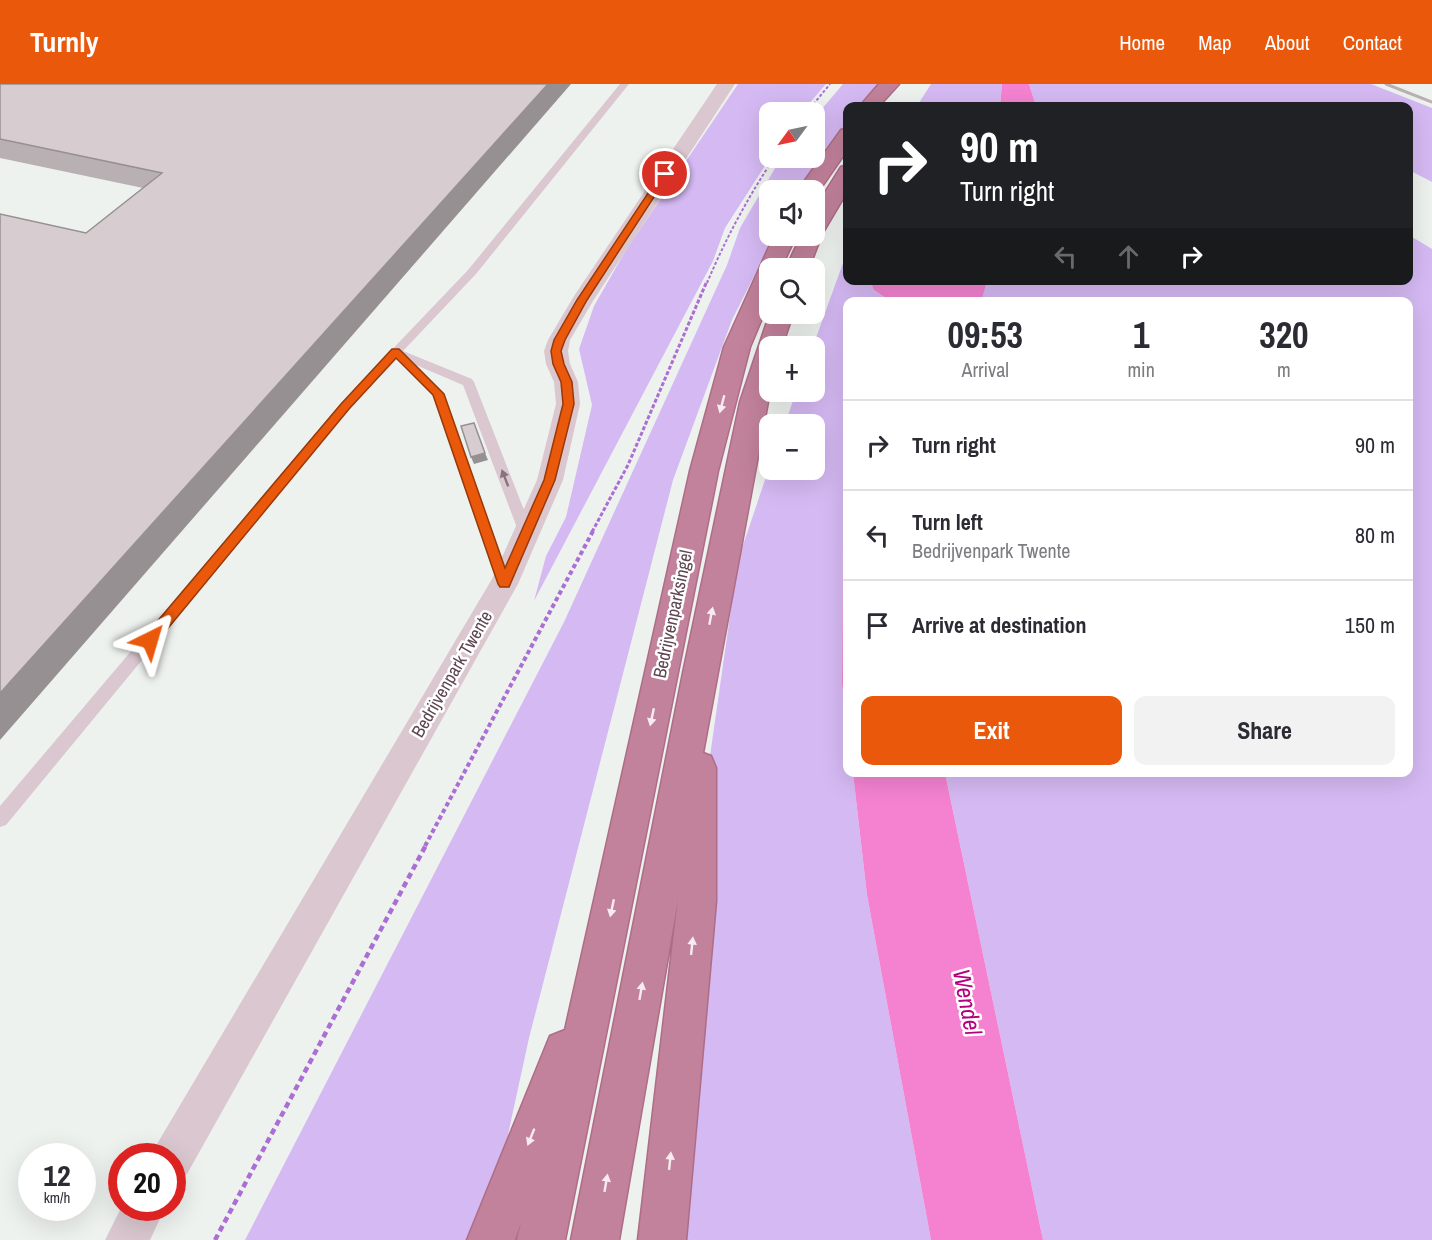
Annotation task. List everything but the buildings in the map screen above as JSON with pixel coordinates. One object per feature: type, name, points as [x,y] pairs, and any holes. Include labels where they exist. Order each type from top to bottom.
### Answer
[{"type":"highway","points":[[878,102],[896,94]]},
{"type":"highway","points":[[814,180],[843,141]]},
{"type":"highway","points":[[825,211],[843,180]]},
{"type":"highway","name":"Bedrijvenparksingel","points":[[599,966],[704,471],[737,347],[759,295]]},
{"type":"highway","name":"Bedrijvenparksingel","points":[[700,673],[753,402],[759,383]]},
{"type":"highway","points":[[595,1240],[700,673]]},
{"type":"highway","points":[[662,1240],[696,901],[700,673]]},
{"type":"highway","points":[[491,1240],[599,966]]},
{"type":"highway","points":[[541,1240],[599,966]]},
{"type":"street","name":"Bedrijvenpark Twente","points":[[181,1143],[504,584],[549,480],[568,404],[566,382],[558,364],[556,351],[560,340],[582,300],[726,84]]},
{"type":"street","points":[[126,1240],[137,1221]]},
{"type":"lane","points":[[0,819],[345,406],[472,272],[625,84]]},
{"type":"lane","points":[[396,351],[468,382],[526,532]]},
{"type":"lane","points":[[396,351],[438,394],[504,584]]},
{"type":"path","points":[[815,102],[830,84]]},
{"type":"path","points":[[215,1240],[622,475],[663,387],[718,257],[768,168]]},
{"type":"shaded area","points":[[738,84],[826,84],[811,102],[759,102],[759,168],[764,168],[725,228],[713,261],[534,601],[546,556],[566,517],[592,405],[579,349],[594,306],[626,250]]},
{"type":"shaded area","points":[[843,84],[883,84],[867,102],[843,102],[843,131],[825,155],[825,105]]},
{"type":"shaded area","points":[[931,84],[1002,84],[1000,102],[920,102]]},
{"type":"shaded area","points":[[1029,84],[1371,84],[1432,108],[1432,182],[1413,172],[1413,102],[1035,102]]},
{"type":"shaded area","points":[[775,168],[816,168],[806,180],[768,180]]},
{"type":"shaded area","points":[[759,196],[759,246],[769,246],[763,258],[759,258],[759,266],[732,320],[673,480],[529,1038],[504,1153],[473,1240],[245,1240],[564,622],[727,265],[740,228]]},
{"type":"shaded area","points":[[1413,237],[1432,249],[1432,1240],[1043,1240],[946,777],[1413,777],[1413,297],[982,297],[986,285],[1413,285]]},
{"type":"shaded area","points":[[843,263],[843,285],[878,285],[874,290],[884,297],[843,297],[843,777],[853,777],[867,895],[931,1240],[666,1240],[700,826],[738,560],[765,480],[825,480],[825,414],[788,414],[793,402],[825,402],[825,336],[817,336],[821,324],[825,324],[825,313]]},
{"type":"water","points":[[1002,84],[1029,84],[1035,102],[1000,102]]},
{"type":"water","points":[[872,285],[986,285],[982,297],[884,297],[874,290]]},
{"type":"water","points":[[843,541],[843,693],[842,684]]},
{"type":"water","name":"Wendel","points":[[853,777],[946,777],[1043,1240],[931,1240],[867,895]]},
{"type":"railway","points":[[1386,84],[1432,102]]},
{"type":"route","points":[[150,640],[345,406],[396,351],[438,394],[504,584],[549,480],[568,404],[566,382],[558,364],[556,351],[560,340],[582,300],[665,174]]}]
